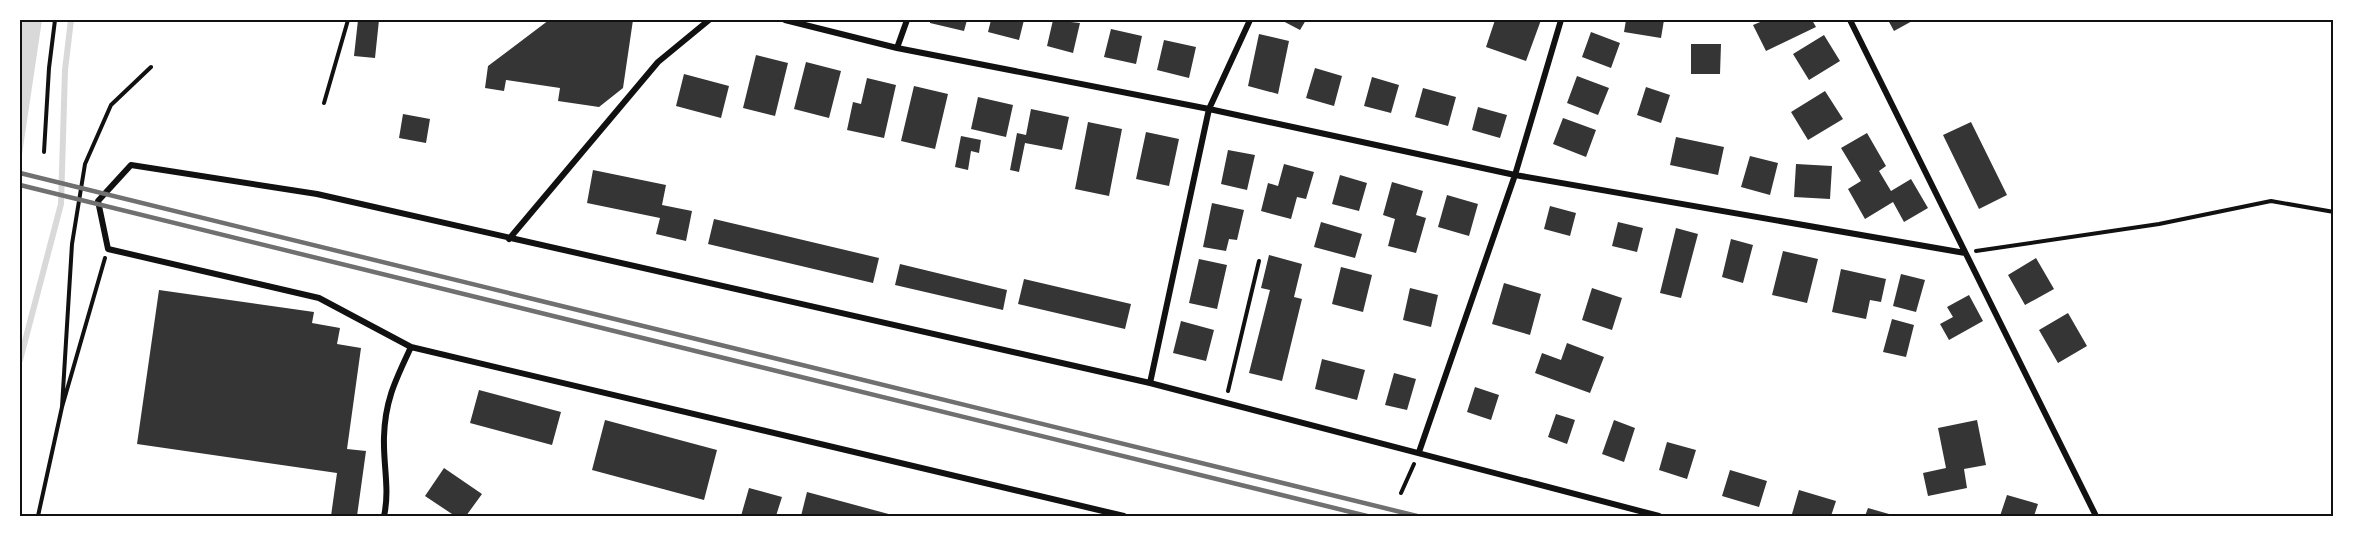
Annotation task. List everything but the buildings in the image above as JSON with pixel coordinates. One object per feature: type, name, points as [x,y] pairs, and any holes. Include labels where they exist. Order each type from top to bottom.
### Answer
[{"type":"street","points":[[509,239],[658,62],[709,20]]},
{"type":"street","points":[[784,20],[897,48],[1209,109],[1515,175],[1965,253]]},
{"type":"street","points":[[897,48],[908,20]]},
{"type":"street","points":[[1150,383],[1209,109],[1250,20]]},
{"type":"street","points":[[1419,452],[1515,175],[1561,20]]},
{"type":"street","points":[[1850,20],[2096,516]]},
{"type":"street","points":[[1124,516],[411,347],[319,298],[108,249],[98,201],[131,165],[317,194],[1150,383],[1659,516]]},
{"type":"street","points":[[384,516],[387,502],[384,436],[390,392],[411,347]]},
{"type":"path","points":[[44,152],[49,68],[55,20]]},
{"type":"path","points":[[324,102],[348,20]]},
{"type":"path","points":[[62,407],[72,244],[85,164],[111,105],[151,67]]},
{"type":"path","points":[[1965,253],[2159,224],[2271,201],[2334,212]]},
{"type":"path","points":[[38,516],[62,407],[108,249]]},
{"type":"path","points":[[1226,402],[1259,261]]},
{"type":"path","points":[[1401,493],[1419,452]]},
{"type":"shaded area","points":[[20,20],[42,20],[20,168]]},
{"type":"waterway","points":[[20,360],[61,204],[65,70],[71,20]]},
{"type":"railway","points":[[20,173],[1417,516]]},
{"type":"railway","points":[[20,185],[1367,516]]}]
